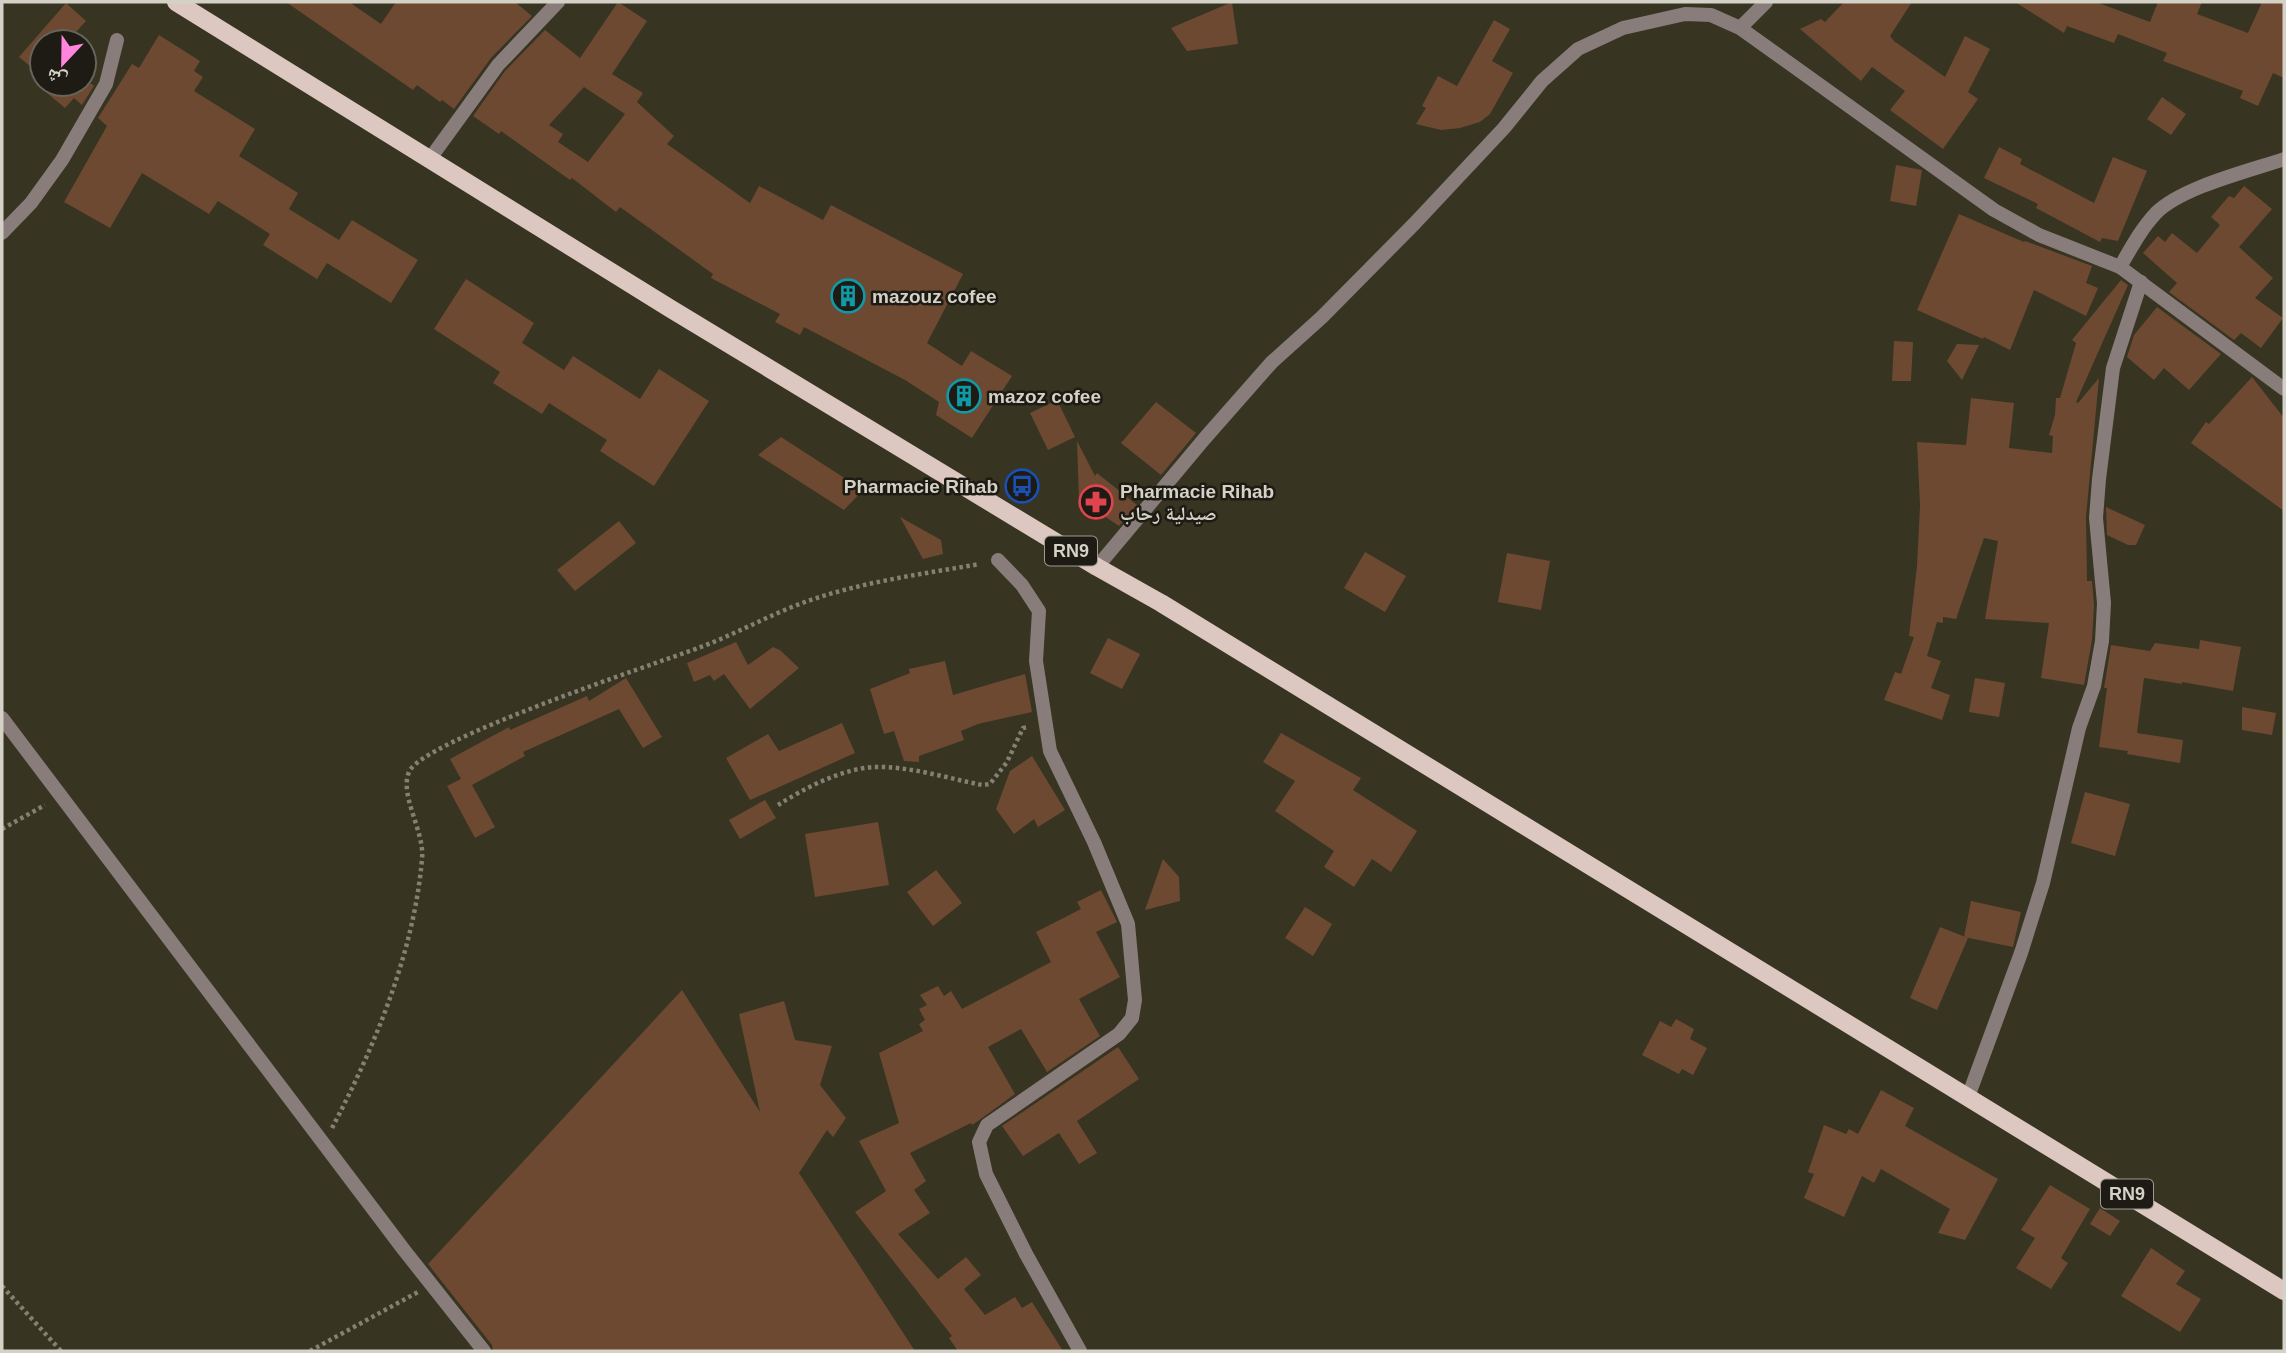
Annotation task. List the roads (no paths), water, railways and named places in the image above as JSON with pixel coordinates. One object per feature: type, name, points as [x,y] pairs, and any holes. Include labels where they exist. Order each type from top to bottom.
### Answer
[{"type":"main road","name":"RN9","points":[[176,2],[429,160],[1097,567],[1161,603],[2284,1292]]},
{"type":"street","points":[[429,160],[498,65],[558,2]]},
{"type":"street","points":[[1740,28],[1766,2]]},
{"type":"street","points":[[1097,567],[1272,362],[1322,317],[1423,215],[1504,128],[1542,82],[1578,49],[1623,28],[1708,8],[1740,28],[1994,210],[2039,235],[2120,267],[2284,389]]},
{"type":"street","points":[[2,233],[31,203],[62,160],[106,84],[117,40]]},
{"type":"street","points":[[2120,267],[2144,226],[2158,211],[2175,199],[2284,159]]},
{"type":"street","points":[[1968,1097],[2043,883],[2079,727],[2094,686],[2102,641],[2104,603],[2096,519],[2099,479],[2113,368],[2141,282]]},
{"type":"street","points":[[998,561],[1023,585],[1040,611],[1036,662],[1050,751],[1094,842],[1128,924],[1135,1000],[1132,1018],[1119,1034],[987,1125],[979,1142],[986,1174],[1026,1254],[1080,1351]]},
{"type":"street","points":[[2,718],[324,1145],[484,1351]]},
{"type":"place","name":"mazouz cofee","points":[[848,296]]},
{"type":"place","name":"mazoz cofee","points":[[964,396]]},
{"type":"place","name":"Pharmacie Rihab","points":[[1022,486]]},
{"type":"place","name":"Pharmacie Rihab صيدلية رحاب","points":[[1096,502]]}]
